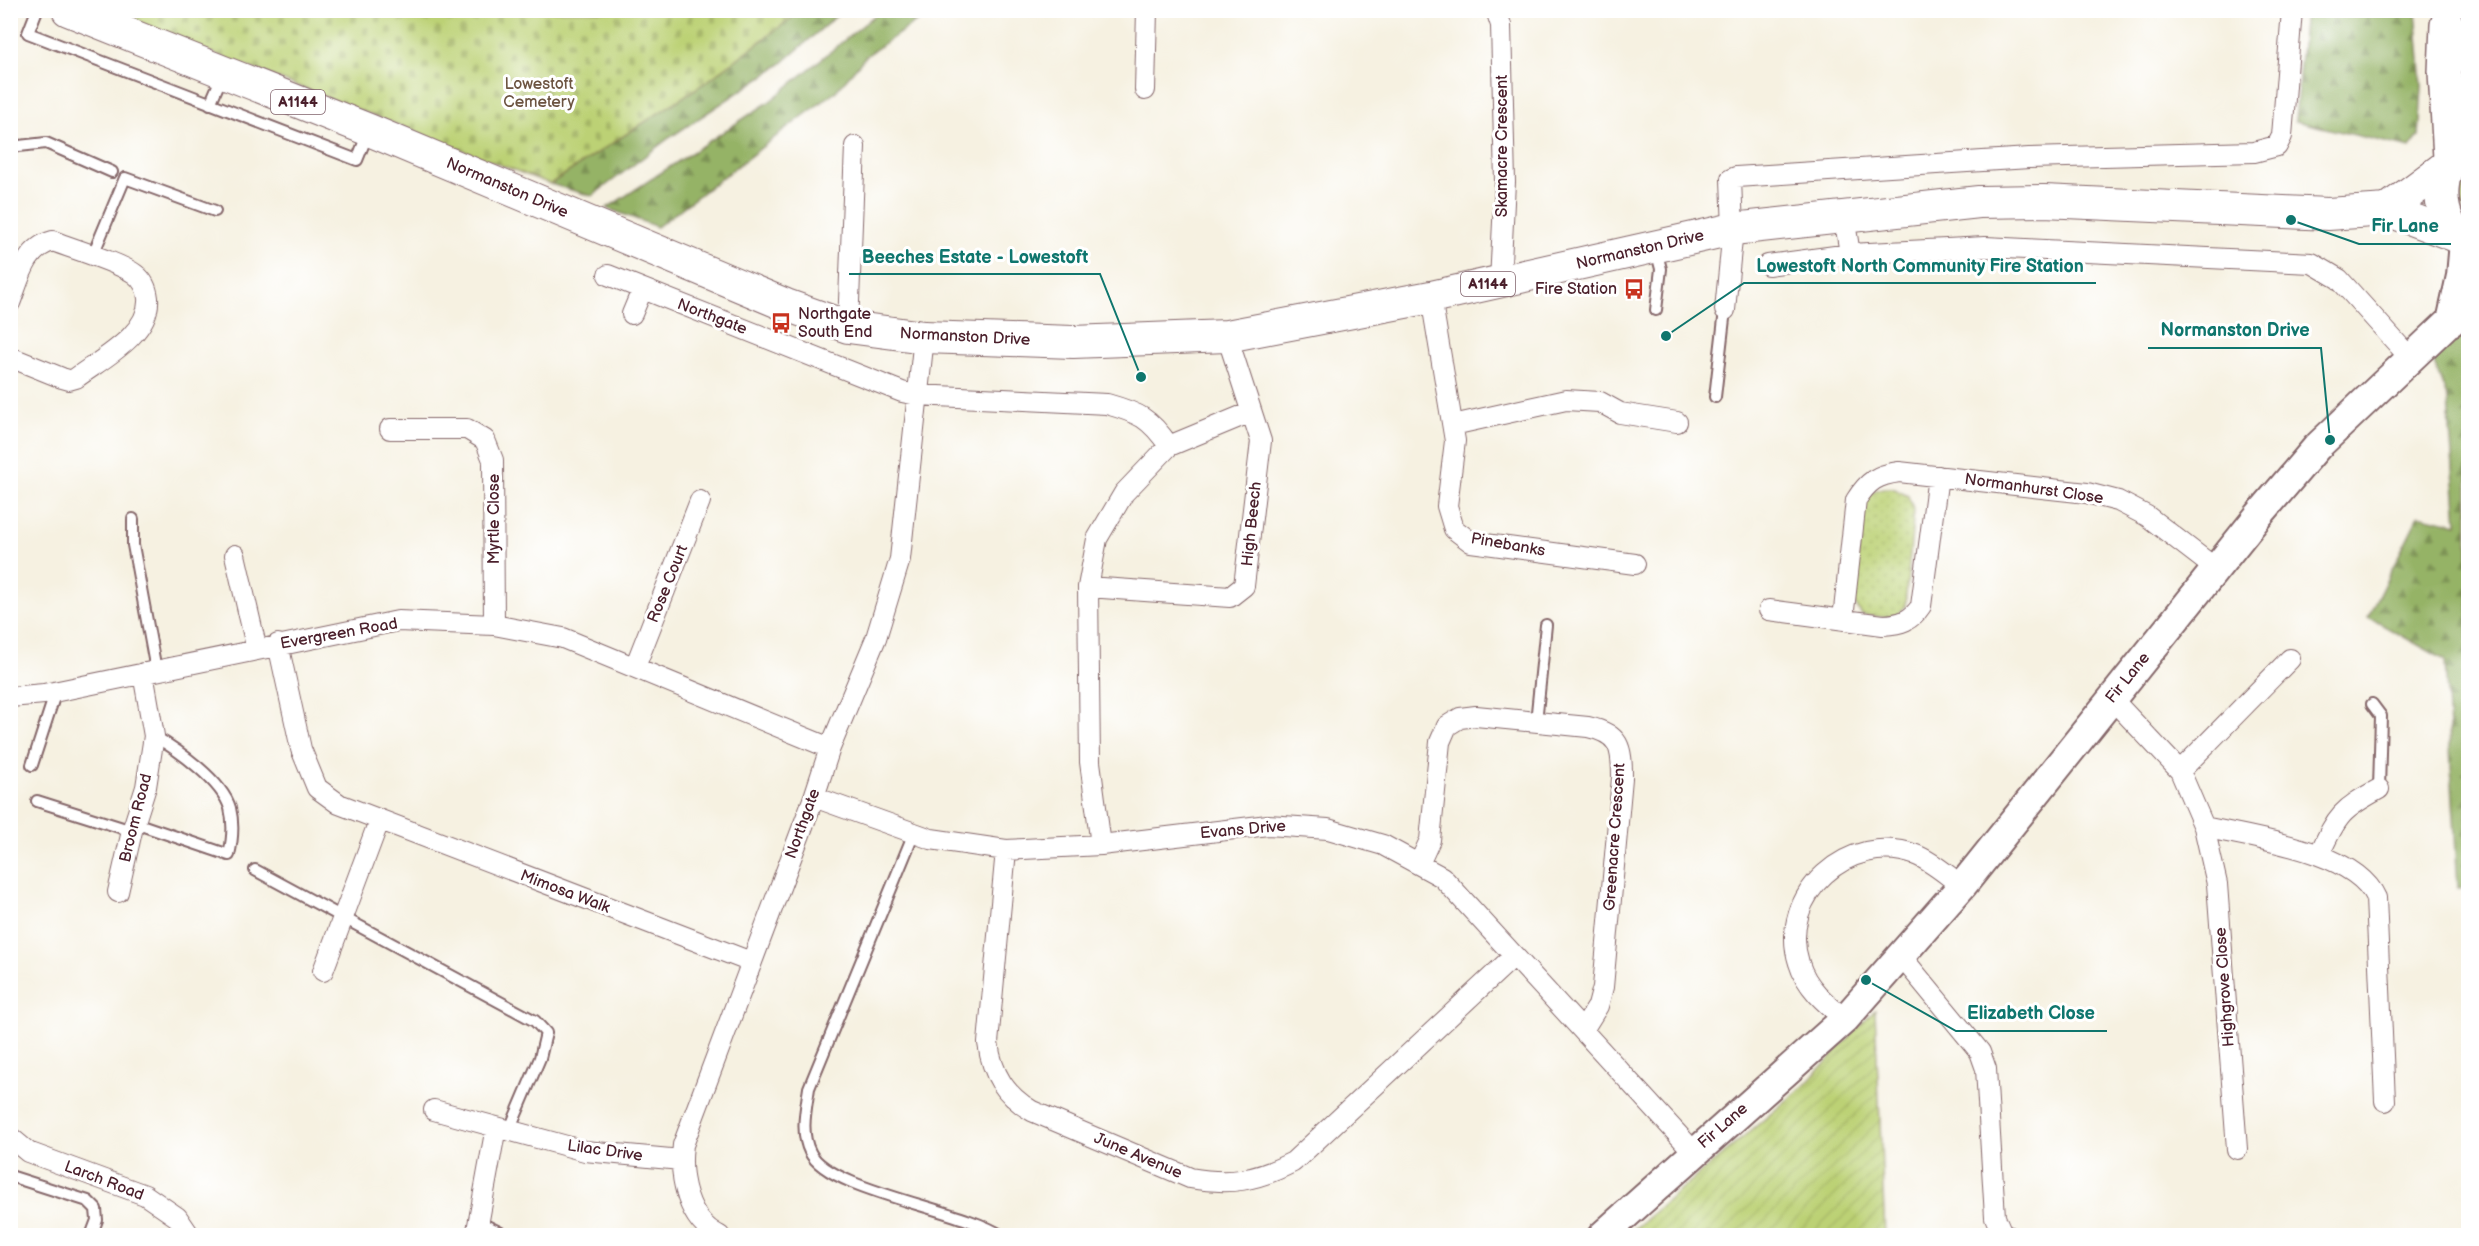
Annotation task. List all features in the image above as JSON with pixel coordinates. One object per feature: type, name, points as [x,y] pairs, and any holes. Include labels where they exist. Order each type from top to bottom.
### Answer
[{"type":"highway","points":[[2445,18],[2469,56]]},
{"type":"highway","points":[[2445,18],[2445,72],[2455,154],[2442,178],[2442,203],[2448,221],[2464,241]]},
{"type":"main road","name":"Normanston Drive","points":[[68,10],[222,74],[369,130],[528,195],[605,231],[786,305],[848,327],[924,337],[1073,342],[1227,336],[1431,297],[1733,229],[1934,205],[2044,201],[2328,214],[2387,210],[2464,241]]},
{"type":"main road","points":[[2387,210],[2455,154]]},
{"type":"street","points":[[1145,90],[1147,10]]},
{"type":"street","name":"Skamacre Crescent","points":[[1496,10],[1501,25],[1505,171],[1500,282]]},
{"type":"street","points":[[1725,310],[1733,229],[1731,179],[1736,177],[2029,158],[2254,152],[2277,146],[2282,136],[2292,10]]},
{"type":"street","points":[[848,327],[855,146]]},
{"type":"street","points":[[1844,216],[1850,254]]},
{"type":"street","points":[[10,357],[69,380],[130,337],[147,315],[149,304],[148,292],[135,273],[53,241],[42,244],[30,255],[13,292]]},
{"type":"street","name":"Fir Lane","points":[[1602,1236],[1845,1019],[1962,886],[2111,698],[2317,447],[2460,313],[2464,241]]},
{"type":"street","points":[[1768,265],[1850,254],[1985,247],[2312,262],[2339,279],[2412,360]]},
{"type":"street","name":"Northgate","points":[[608,275],[917,395],[1107,404],[1135,412],[1155,424],[1169,447]]},
{"type":"street","points":[[632,314],[642,290]]},
{"type":"street","name":"Pinebanks","points":[[1431,297],[1455,441],[1447,506],[1449,518],[1461,536],[1471,542],[1635,564]]},
{"type":"street","name":"High Beech","points":[[1088,587],[1230,597],[1244,586],[1261,441],[1227,336]]},
{"type":"street","name":"Northgate","points":[[720,1236],[700,1219],[690,1202],[683,1182],[681,1160],[683,1144],[814,797],[830,748],[876,638],[900,559],[924,337]]},
{"type":"street","points":[[1453,426],[1566,400],[1600,402],[1620,413],[1677,422]]},
{"type":"street","points":[[1101,845],[1090,762],[1088,587],[1097,539],[1125,493],[1169,447],[1251,412]]},
{"type":"street","name":"Myrtle Close","points":[[390,429],[467,429],[485,440],[493,460],[494,625]]},
{"type":"street","name":"Normanhurst Close","points":[[1843,619],[1856,500],[1866,484],[1881,475],[1899,472],[2087,493],[2118,501],[2147,516],[2216,569]]},
{"type":"street","points":[[1769,610],[1883,625],[1900,624],[1913,617],[1921,606],[1938,476]]},
{"type":"street","name":"Rose Court","points":[[635,667],[700,501]]},
{"type":"street","points":[[235,555],[257,650]]},
{"type":"street","name":"Evergreen Road","points":[[10,697],[56,692],[278,644],[398,621],[494,625],[562,638],[830,748]]},
{"type":"street","name":"Mimosa Walk","points":[[278,644],[301,749],[317,788],[339,804],[751,962]]},
{"type":"street","points":[[2180,771],[2290,659]]},
{"type":"street","name":"Broom Road","points":[[118,892],[133,827],[146,787],[154,736],[149,671]]},
{"type":"street","name":"Highgrove Close","points":[[2111,698],[2180,771],[2204,827],[2217,884],[2237,1149]]},
{"type":"street","name":"Greenacre Crescent","points":[[1419,864],[1430,840],[1440,742],[1447,726],[1460,718],[1476,716],[1606,731],[1617,742],[1622,758],[1603,987],[1598,1005],[1583,1030]]},
{"type":"street","points":[[2320,853],[2335,819],[2350,805],[2379,789]]},
{"type":"street","name":"Evans Drive","points":[[814,797],[914,833],[966,846],[1006,850],[1101,845],[1268,825],[1296,825],[1354,834],[1383,844],[1442,877],[1694,1152]]},
{"type":"street","points":[[323,972],[379,821]]},
{"type":"street","points":[[2204,827],[2320,853],[2371,886],[2376,898],[2385,1101]]},
{"type":"street","points":[[1845,1019],[1810,986],[1796,954],[1799,913],[1804,899],[1821,876],[1858,855],[1887,849],[1915,855],[1928,861],[1962,886]]},
{"type":"street","name":"June Avenue","points":[[1006,850],[988,1042],[990,1060],[998,1078],[1016,1101],[1032,1111],[1190,1178],[1213,1182],[1258,1179],[1293,1161],[1514,956]]},
{"type":"street","points":[[1901,956],[1980,1052],[1986,1070],[1995,1217],[2001,1231],[2008,1236]]},
{"type":"street","name":"Lilac Drive","points":[[434,1110],[585,1151],[681,1160]]},
{"type":"street","points":[[477,1229],[503,1129]]},
{"type":"street","name":"Larch Road","points":[[10,1137],[28,1152],[145,1195],[177,1216],[190,1236]]},
{"type":"lane","points":[[37,10],[28,33],[357,160],[369,130]]},
{"type":"lane","points":[[210,104],[222,74]]},
{"type":"lane","points":[[10,147],[46,143],[112,172]]},
{"type":"lane","points":[[92,257],[125,178],[215,211]]},
{"type":"lane","points":[[1655,247],[1661,268],[1656,310]]},
{"type":"lane","points":[[1715,397],[1725,310]]},
{"type":"lane","points":[[133,519],[133,545],[149,671]]},
{"type":"lane","points":[[1536,722],[1546,625]]},
{"type":"lane","points":[[32,765],[56,692]]},
{"type":"lane","points":[[2373,704],[2381,716],[2379,789]]},
{"type":"lane","points":[[37,801],[230,855],[234,832],[229,805],[212,781],[178,750],[154,736]]},
{"type":"lane","points":[[914,833],[809,1088],[804,1126],[810,1153],[836,1176],[1002,1236]]},
{"type":"lane","points":[[255,870],[535,1021],[546,1033],[540,1058],[503,1129]]},
{"type":"lane","points":[[10,1176],[88,1201],[96,1209],[97,1220],[91,1236]]},
{"type":"lane","points":[[477,1229],[507,1236]]},
{"type":"green space","name":"Lowestoft Cemetery","points":[[104,11],[801,11],[706,82],[550,184]]},
{"type":"green space","points":[[801,11],[842,11],[781,64],[669,138],[592,196],[550,184],[706,82]]},
{"type":"green space","points":[[880,11],[932,11],[866,56],[836,91],[657,227],[607,208],[769,102]]},
{"type":"green space","points":[[2305,11],[2416,11],[2422,86],[2419,136],[2410,148],[2295,121]]},
{"type":"green space","points":[[2468,159],[2468,220],[2461,204],[2459,190]]},
{"type":"green space","points":[[2468,327],[2468,887],[2458,888],[2445,660],[2368,617],[2419,515],[2457,524],[2448,400],[2431,355]]},
{"type":"green space","points":[[1893,488],[1908,496],[1914,511],[1905,607],[1893,618],[1862,615],[1853,601],[1863,505],[1873,491]]},
{"type":"green space","points":[[1875,1010],[1885,1235],[1627,1235],[1805,1085]]},
{"type":"place","name":"Fir Lane","points":[[2291,220]]},
{"type":"place","name":"Fire Station","points":[[1634,289]]},
{"type":"place","name":"Northgate South End","points":[[781,323]]},
{"type":"place","name":"Lowestoft North Community Fire Station","points":[[1666,336]]},
{"type":"place","name":"Beeches Estate - Lowestoft","points":[[1141,377]]},
{"type":"place","name":"Normanston Drive","points":[[2330,440]]},
{"type":"place","name":"Elizabeth Close","points":[[1866,980]]}]
